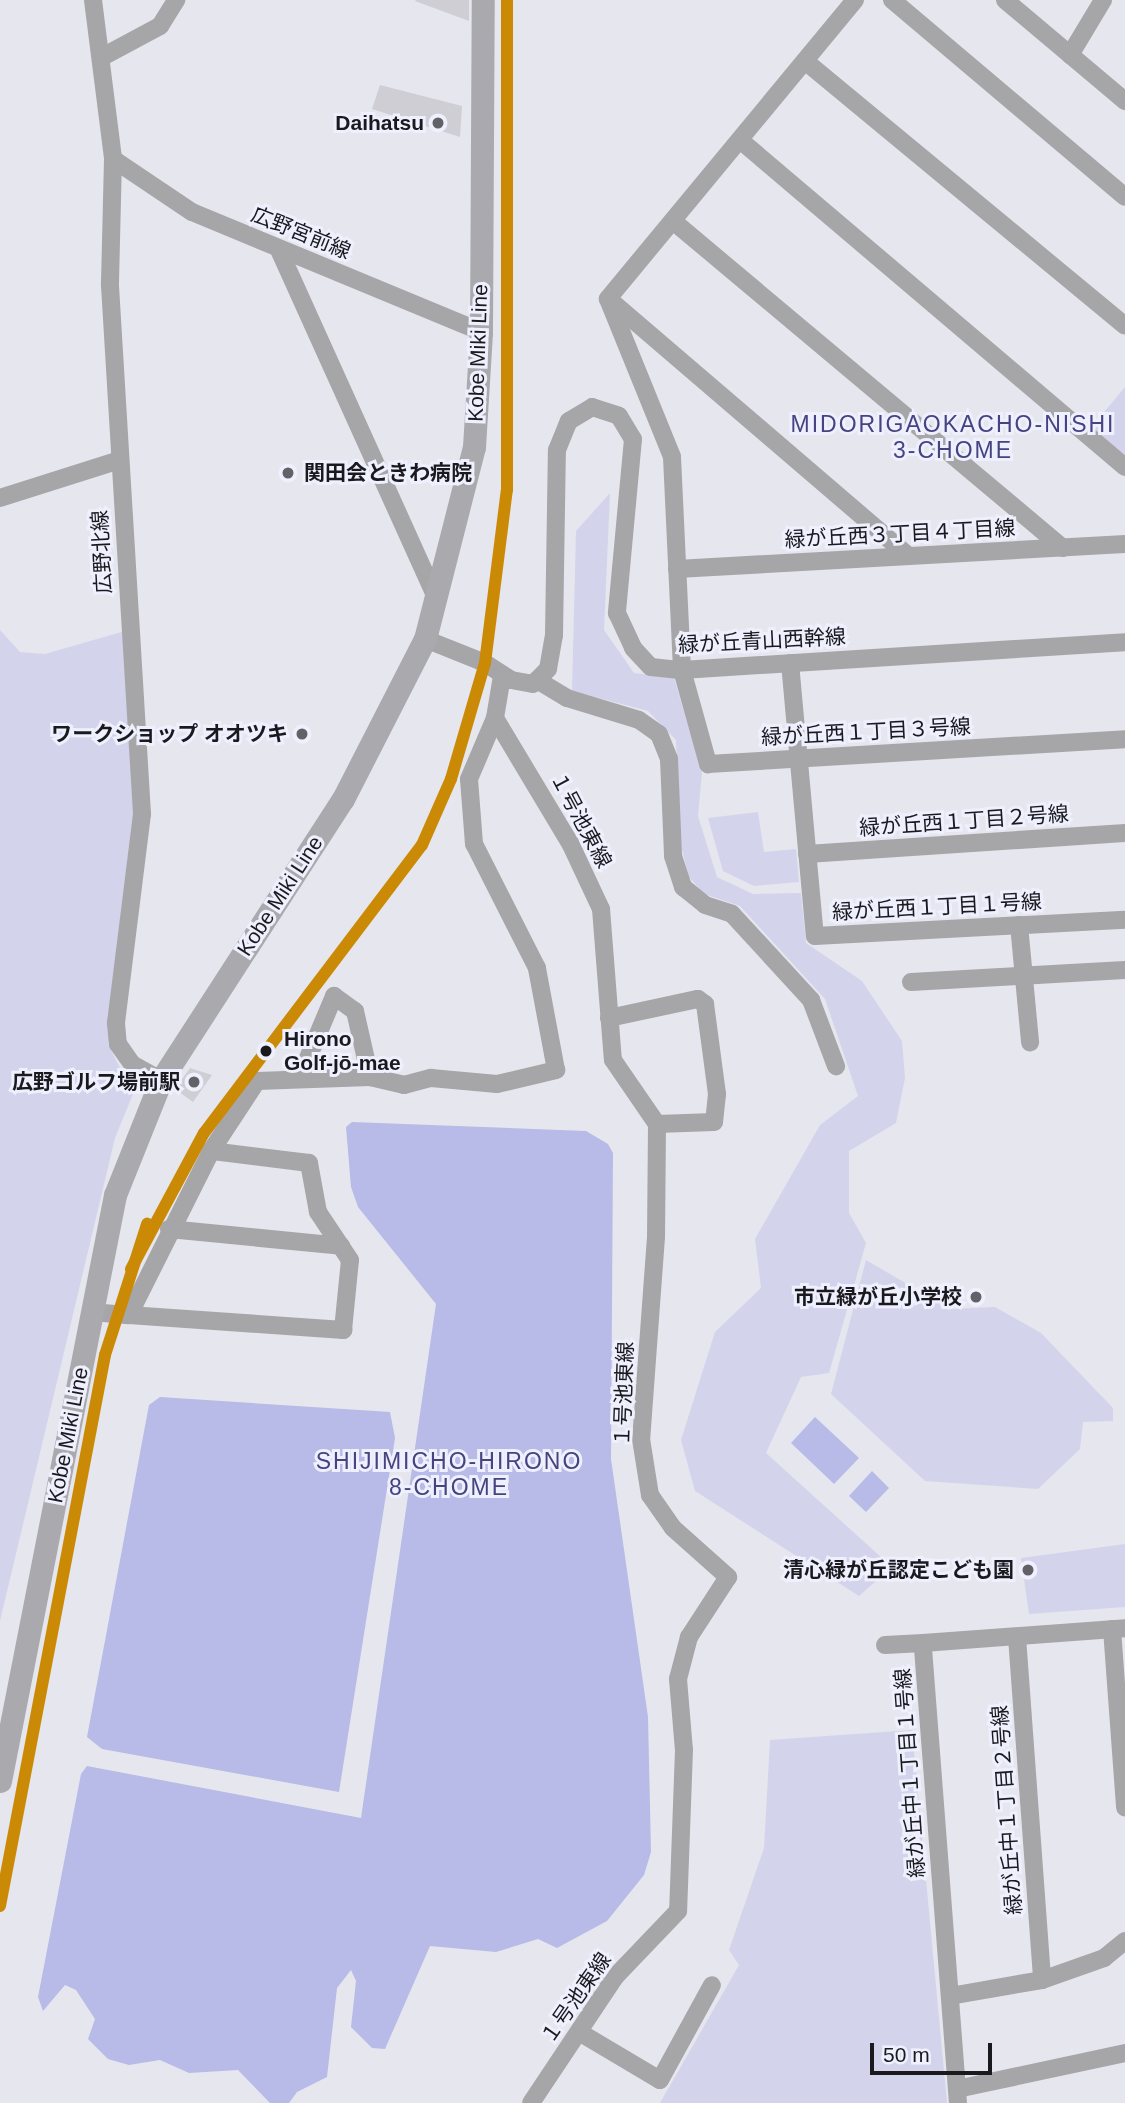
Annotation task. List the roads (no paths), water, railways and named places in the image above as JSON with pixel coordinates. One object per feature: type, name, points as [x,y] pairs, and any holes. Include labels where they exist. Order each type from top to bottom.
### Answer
[{"type":"main road","name":"Kobe Miki Line","points":[[0,1781],[115,1195],[161,1080],[342,800],[425,639],[474,447],[481,332],[483,0]]},
{"type":"street","name":"広野北線","points":[[93,0],[104,56],[113,159],[110,286],[142,814],[116,1023],[118,1044],[132,1064],[161,1080]]},
{"type":"street","points":[[104,56],[160,26],[176,0]]},
{"type":"street","points":[[608,299],[855,0]]},
{"type":"street","points":[[892,0],[1125,197]]},
{"type":"street","points":[[1005,0],[1125,101]]},
{"type":"street","points":[[1070,55],[1103,0]]},
{"type":"street","points":[[804,61],[1125,326]]},
{"type":"street","points":[[740,140],[1125,467]]},
{"type":"street","name":"広野宮前線","points":[[113,159],[192,212],[280,252],[481,332]]},
{"type":"street","points":[[673,221],[1063,548]]},
{"type":"street","points":[[280,252],[436,598]]},
{"type":"street","points":[[608,299],[909,556]]},
{"type":"street","points":[[608,299],[672,457],[682,670]]},
{"type":"street","name":"緑が丘青山西幹線","points":[[537,680],[548,669],[554,635],[557,450],[569,421],[592,407],[619,416],[633,439],[617,613],[633,648],[651,667],[682,670],[1125,642]]},
{"type":"street","points":[[0,498],[120,460]]},
{"type":"street","name":"緑が丘西３丁目４丁目線","points":[[677,569],[1125,544]]},
{"type":"street","points":[[425,639],[485,663],[502,676],[533,684],[537,680],[567,698],[639,720],[659,734],[668,759],[673,856],[683,887],[705,905],[732,914],[811,1000],[836,1066]]},
{"type":"street","name":"緑が丘西１丁目１号線","points":[[790,663],[815,936],[1125,920]]},
{"type":"street","name":"緑が丘西１丁目３号線","points":[[682,670],[708,764],[1125,739]]},
{"type":"street","points":[[129,1315],[169,1229],[211,1151],[257,1081],[300,1077],[370,1077],[404,1085],[431,1078],[497,1084],[556,1070],[537,968],[474,844],[469,779],[495,718],[502,676]]},
{"type":"street","name":"１号池東線","points":[[495,718],[571,845],[601,909],[613,1060],[657,1124],[656,1237],[641,1438],[650,1495],[673,1528],[728,1577],[689,1637],[678,1678],[684,1750],[678,1911],[615,1977],[531,2103]]},
{"type":"street","name":"緑が丘西１丁目２号線","points":[[807,854],[1125,833]]},
{"type":"street","points":[[1019,925],[1030,1042]]},
{"type":"street","points":[[911,982],[1125,970]]},
{"type":"street","points":[[300,1077],[334,996],[355,1011],[370,1077]]},
{"type":"street","points":[[609,1018],[698,999],[705,1004],[717,1094],[714,1122],[657,1124]]},
{"type":"street","points":[[92,1312],[343,1330],[350,1260],[318,1212],[309,1163],[211,1151]]},
{"type":"street","points":[[169,1229],[341,1246]]},
{"type":"street","points":[[1119,1628],[1125,1808]]},
{"type":"street","name":"緑が丘中１丁目１号線","points":[[957,2096],[923,1643],[1119,1628]]},
{"type":"street","name":"緑が丘中１丁目２号線","points":[[1017,1637],[1042,1980]]},
{"type":"street","points":[[885,1646],[923,1643]]},
{"type":"street","points":[[950,1996],[1042,1980],[1104,1958],[1125,1941]]},
{"type":"street","points":[[579,2032],[660,2080],[712,1985]]},
{"type":"street","points":[[957,2096],[1125,2053]]},
{"type":"water","points":[[352,1122],[586,1131],[608,1144],[613,1153],[611,1459],[648,1717],[651,1852],[644,1875],[607,1921],[557,1948],[538,1939],[496,1952],[430,1946],[385,2049],[372,2048],[351,2027],[356,1981],[351,1970],[337,1988],[327,2077],[297,2092],[289,2103],[270,2103],[238,2070],[189,2073],[160,2060],[129,2065],[108,2059],[88,2039],[95,2019],[76,1990],[65,1985],[43,2011],[38,1997],[81,1774],[87,1766],[361,1818],[436,1304],[358,1207],[351,1187],[346,1127]]},
{"type":"water","points":[[160,1397],[390,1412],[395,1438],[339,1792],[102,1749],[87,1737],[149,1405]]},
{"type":"water","points":[[815,1417],[859,1458],[834,1484],[791,1443]]},
{"type":"water","points":[[872,1471],[889,1488],[866,1512],[849,1496]]},
{"type":"place","name":"Daihatsu","points":[[438,123]]},
{"type":"place","name":"関田会ときわ病院","points":[[288,473]]},
{"type":"place","name":"ワークショップ オオツキ","points":[[302,734]]},
{"type":"place","name":"Hirono Golf-jō-mae","points":[[266,1051]]},
{"type":"place","name":"広野ゴルフ場前駅","points":[[194,1082]]},
{"type":"place","name":"市立緑が丘小学校","points":[[976,1297]]},
{"type":"place","name":"清心緑が丘認定こども園","points":[[1028,1570]]},
{"type":"district","name":"MIDORIGAOKACHO-NISHI 3-CHOME","points":[[953,437]]},
{"type":"district","name":"SHIJIMICHO-HIRONO 8-CHOME","points":[[449,1474]]}]
